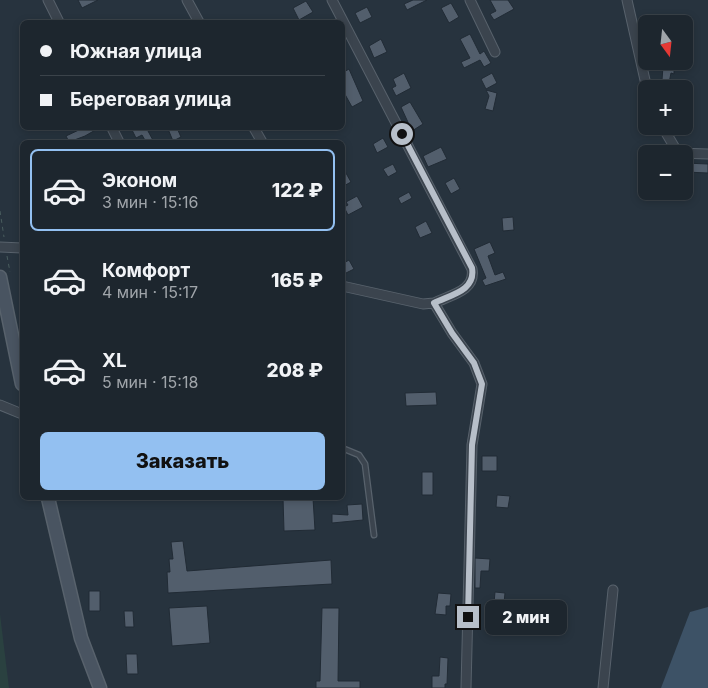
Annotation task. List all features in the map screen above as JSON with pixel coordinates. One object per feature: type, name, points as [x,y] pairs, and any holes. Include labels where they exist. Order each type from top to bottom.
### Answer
[{"type":"street","points":[[48,0],[58,20]]},
{"type":"street","points":[[187,0],[198,20]]},
{"type":"street","points":[[332,0],[342,20]]},
{"type":"street","points":[[470,0],[495,52]]},
{"type":"street","points":[[627,0],[646,80]]},
{"type":"street","points":[[345,25],[472,268],[472,281],[467,288],[434,303],[423,304],[345,287]]},
{"type":"street","points":[[667,135],[678,153],[708,154]]},
{"type":"street","points":[[0,247],[20,248]]},
{"type":"street","points":[[0,277],[20,374]]},
{"type":"street","points":[[434,303],[452,333],[474,363],[482,384],[480,406],[472,445],[466,688]]},
{"type":"street","points":[[0,405],[20,413]]},
{"type":"street","points":[[48,500],[81,638],[100,688]]},
{"type":"street","points":[[603,688],[613,590]]},
{"type":"lane","points":[[345,449],[358,455],[365,464],[374,535]]},
{"type":"green space","points":[[0,614],[9,688],[0,688]]},
{"type":"water","points":[[708,607],[708,688],[661,688],[690,612]]},
{"type":"building","points":[[78,0],[98,0],[82,8]]},
{"type":"building","points":[[413,0],[427,0],[407,10],[404,4]]},
{"type":"building","points":[[490,0],[508,0],[514,9],[494,20],[490,14],[496,11]]},
{"type":"building","points":[[306,1],[313,12],[299,20],[293,8]]},
{"type":"building","points":[[451,3],[459,17],[449,23],[441,8]]},
{"type":"building","points":[[367,7],[372,17],[360,23],[355,13]]},
{"type":"building","points":[[470,34],[480,54],[484,51],[491,63],[484,67],[480,60],[464,68],[461,62],[470,58],[460,39]]},
{"type":"building","points":[[381,39],[387,52],[374,58],[369,46]]},
{"type":"building","points":[[349,69],[363,101],[352,107],[345,94],[345,71]]},
{"type":"building","points":[[663,70],[674,70],[674,74],[671,73],[670,80],[662,80]]},
{"type":"building","points":[[404,73],[411,88],[396,96],[392,88],[396,86],[393,79]]},
{"type":"building","points":[[492,73],[497,83],[486,89],[481,79]]},
{"type":"building","points":[[486,90],[497,93],[493,111],[485,109],[489,96]]},
{"type":"building","points":[[410,102],[423,124],[412,131],[401,107]]},
{"type":"building","points":[[79,130],[96,130],[74,140],[68,140],[66,136]]},
{"type":"building","points":[[132,130],[150,130],[148,131],[153,140],[145,140],[142,135],[136,138]]},
{"type":"building","points":[[168,130],[178,130],[181,137],[173,140]]},
{"type":"building","points":[[383,138],[388,147],[377,153],[373,144]]},
{"type":"building","points":[[441,147],[447,159],[428,167],[423,156]]},
{"type":"building","points":[[693,163],[708,164],[708,173],[693,172]]},
{"type":"building","points":[[393,164],[397,172],[388,177],[383,169]]},
{"type":"building","points":[[345,171],[351,182],[345,185]]},
{"type":"building","points":[[454,178],[460,189],[451,194],[445,183]]},
{"type":"building","points":[[409,192],[412,198],[401,204],[398,198]]},
{"type":"building","points":[[357,196],[363,207],[348,215],[345,209],[348,205],[346,202]]},
{"type":"building","points":[[513,217],[514,230],[503,231],[502,218]]},
{"type":"building","points":[[426,221],[432,233],[420,238],[415,227]]},
{"type":"building","points":[[490,242],[495,253],[488,256],[495,275],[503,272],[506,279],[485,286],[482,280],[486,278],[474,249]]},
{"type":"building","points":[[349,260],[354,269],[345,274],[345,262]]},
{"type":"building","points":[[436,392],[437,405],[406,406],[405,393]]},
{"type":"building","points":[[482,456],[497,456],[497,471],[482,471]]},
{"type":"building","points":[[422,472],[433,472],[433,495],[422,495]]},
{"type":"building","points":[[497,495],[510,496],[508,508],[496,507]]},
{"type":"building","points":[[283,500],[313,500],[315,530],[284,531]]},
{"type":"building","points":[[362,504],[363,520],[332,523],[332,514],[348,515],[347,505]]},
{"type":"building","points":[[183,541],[187,571],[331,560],[332,584],[168,593],[167,572],[170,572],[169,559],[173,559],[171,542]]},
{"type":"building","points":[[475,558],[490,559],[489,571],[481,571],[480,588],[475,588]]},
{"type":"building","points":[[89,591],[100,591],[100,611],[89,611]]},
{"type":"building","points":[[495,592],[505,593],[504,603],[494,603]]},
{"type":"building","points":[[438,593],[451,594],[450,606],[446,606],[446,615],[435,614]]},
{"type":"building","points":[[207,606],[210,643],[172,646],[169,608]]},
{"type":"building","points":[[322,608],[339,608],[338,681],[360,681],[360,688],[316,688],[316,681],[320,681]]},
{"type":"building","points":[[124,611],[133,611],[134,627],[125,627]]},
{"type":"building","points":[[487,617],[504,617],[504,628],[487,628]]},
{"type":"building","points":[[126,654],[137,654],[138,674],[127,674]]},
{"type":"building","points":[[440,657],[448,658],[447,684],[445,684],[445,688],[432,688],[432,676],[439,676]]},
{"type":"route","points":[[402,134],[472,268],[473,275],[472,281],[467,288],[434,303],[452,333],[474,363],[482,384],[480,406],[472,445],[468,617]]}]
